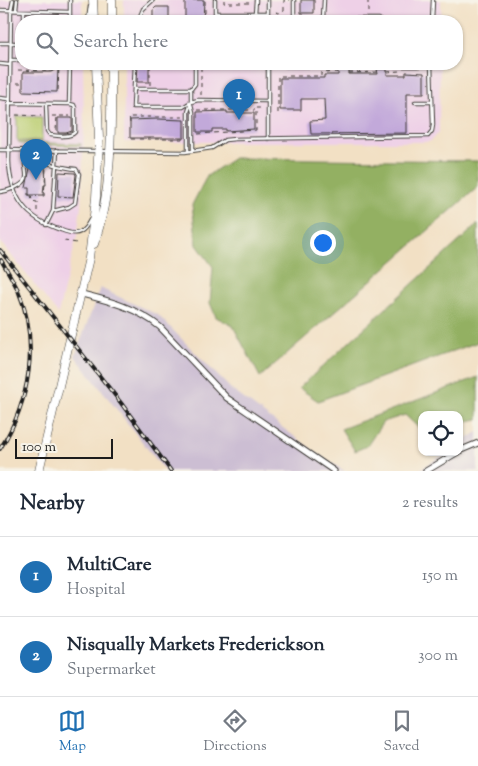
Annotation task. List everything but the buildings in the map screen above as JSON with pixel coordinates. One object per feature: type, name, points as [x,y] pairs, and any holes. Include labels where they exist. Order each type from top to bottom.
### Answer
[{"type":"main road","points":[[92,0],[93,15]]},
{"type":"main road","points":[[112,0],[112,15]]},
{"type":"main road","points":[[38,471],[82,294],[89,258],[99,150],[96,70]]},
{"type":"main road","points":[[89,258],[102,218],[110,150],[111,70]]},
{"type":"street","points":[[82,294],[123,306],[149,318],[160,327],[227,398],[334,471]]},
{"type":"street","points":[[463,450],[478,444]]},
{"type":"street","points":[[426,471],[451,456]]},
{"type":"lane","points":[[12,0],[9,172],[17,196],[33,218],[46,226],[66,232],[80,232],[94,217]]},
{"type":"lane","points":[[16,10],[17,0]]},
{"type":"lane","points":[[0,10],[70,12],[70,0]]},
{"type":"lane","points":[[89,15],[92,0]]},
{"type":"lane","points":[[141,15],[153,0]]},
{"type":"lane","points":[[215,0],[215,13],[268,13],[268,0]]},
{"type":"lane","points":[[256,0],[256,13]]},
{"type":"lane","points":[[293,0],[294,15]]},
{"type":"lane","points":[[323,15],[324,0]]},
{"type":"lane","points":[[432,15],[433,0]]},
{"type":"lane","points":[[0,43],[15,43]]},
{"type":"lane","points":[[10,60],[15,60]]},
{"type":"lane","points":[[0,64],[10,65]]},
{"type":"lane","points":[[69,104],[70,70]]},
{"type":"lane","points":[[135,70],[133,107],[184,107],[198,100],[268,101]]},
{"type":"lane","points":[[193,150],[191,89],[196,84],[195,70]]},
{"type":"lane","points":[[268,70],[268,139]]},
{"type":"lane","points":[[0,150],[188,151],[212,148],[225,140],[235,139],[428,136],[433,126],[431,70]]},
{"type":"lane","points":[[134,88],[191,89]]},
{"type":"lane","points":[[0,98],[9,99]]},
{"type":"lane","points":[[188,151],[188,112],[191,102]]},
{"type":"lane","points":[[414,102],[432,102]]},
{"type":"lane","points":[[9,103],[69,104],[74,105],[75,132],[72,135],[50,135],[47,131],[46,104]]},
{"type":"lane","points":[[46,226],[53,211],[56,150]]},
{"type":"lane","points":[[0,192],[22,184],[25,180],[25,164],[27,161],[43,161],[60,167],[76,169],[79,174],[75,203],[69,207],[53,211]]},
{"type":"path","points":[[205,0],[205,15]]},
{"type":"path","points":[[224,3],[250,3],[250,0]]},
{"type":"path","points":[[276,12],[284,10],[284,0],[293,0]]},
{"type":"path","points":[[368,0],[368,13]]},
{"type":"path","points":[[18,70],[52,70]]},
{"type":"path","points":[[58,90],[59,70]]},
{"type":"path","points":[[150,70],[150,85]]},
{"type":"path","points":[[201,96],[202,70]]},
{"type":"path","points":[[387,72],[398,71]]},
{"type":"path","points":[[275,72],[278,76],[278,113]]},
{"type":"path","points":[[278,76],[321,76],[321,73],[338,72]]},
{"type":"path","points":[[349,73],[378,72]]},
{"type":"path","points":[[17,83],[23,83]]},
{"type":"path","points":[[196,110],[256,110],[256,108],[261,108]]},
{"type":"path","points":[[197,134],[256,130],[256,110]]},
{"type":"path","points":[[16,115],[44,116]]},
{"type":"path","points":[[49,116],[72,116]]},
{"type":"path","points":[[56,132],[57,116]]},
{"type":"path","points":[[130,123],[129,117],[185,117]]},
{"type":"path","points":[[131,139],[184,140]]},
{"type":"path","points":[[31,196],[44,196],[46,164]]},
{"type":"path","points":[[28,193],[32,201],[37,202],[37,211]]},
{"type":"path","points":[[64,241],[77,243]]},
{"type":"shaded area","points":[[0,0],[82,0],[82,15],[15,15],[15,70],[83,70],[84,127],[81,206],[77,236],[58,314],[0,241]]},
{"type":"shaded area","points":[[124,0],[441,0],[441,15],[124,15]]},
{"type":"shaded area","points":[[124,70],[440,70],[439,133],[429,142],[124,142]]},
{"type":"shaded area","points":[[100,288],[158,315],[232,390],[322,457],[345,471],[165,471],[75,356]]},
{"type":"shaded area","points":[[478,432],[478,471],[418,471],[441,456],[463,456],[463,441]]},
{"type":"green space","points":[[17,116],[42,117],[42,141],[18,141]]},
{"type":"green space","points":[[18,142],[81,144],[81,146],[20,144]]},
{"type":"green space","points":[[234,158],[478,161],[478,187],[260,377],[233,326],[216,317],[210,303],[213,267],[197,245],[192,205],[207,176]]},
{"type":"green space","points":[[478,224],[478,342],[318,401],[299,388]]},
{"type":"green space","points":[[478,377],[478,419],[463,422],[463,411],[418,411],[418,427],[405,415],[383,422],[367,446],[355,451],[341,429]]},
{"type":"railway","points":[[0,250],[121,403],[171,471]]},
{"type":"railway","points":[[0,449],[19,412],[25,392],[30,351],[25,310],[18,290],[1,260]]},
{"type":"place","name":"MultiCare","points":[[239,120]]},
{"type":"place","name":"Nisqually Markets Frederickson","points":[[36,180]]}]
